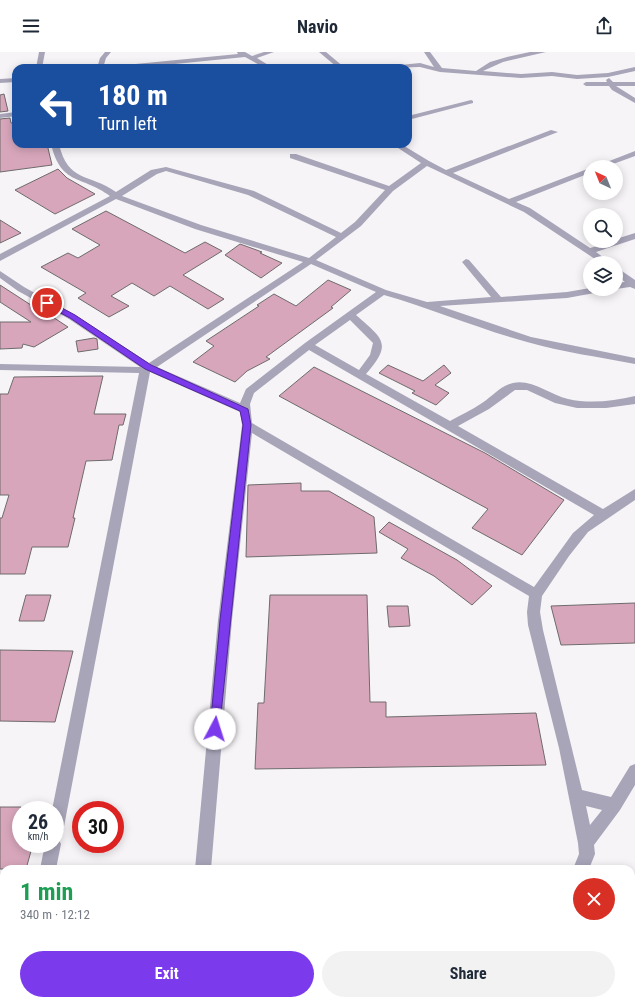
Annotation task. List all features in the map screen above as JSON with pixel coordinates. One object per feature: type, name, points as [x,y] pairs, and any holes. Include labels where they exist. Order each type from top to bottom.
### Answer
[{"type":"street","points":[[40,64],[42,52]]},
{"type":"street","points":[[101,64],[102,58],[108,52]]},
{"type":"street","points":[[155,64],[271,52]]},
{"type":"street","points":[[322,52],[337,64]]},
{"type":"street","points":[[427,52],[440,70]]},
{"type":"street","points":[[478,72],[483,68],[498,62],[544,52]]},
{"type":"street","points":[[245,55],[262,64]]},
{"type":"street","points":[[412,66],[420,65],[440,70],[522,76],[561,82],[635,84]]},
{"type":"street","points":[[522,76],[608,75],[635,68]]},
{"type":"street","points":[[608,75],[610,84],[621,94],[635,101]]},
{"type":"street","points":[[0,81],[12,80]]},
{"type":"street","points":[[412,117],[471,102]]},
{"type":"street","points":[[0,116],[12,114]]},
{"type":"street","points":[[446,172],[554,132]]},
{"type":"street","points":[[56,148],[63,166],[69,173],[109,190],[116,196],[205,229],[310,261],[383,292],[425,304],[530,340],[635,361]]},
{"type":"street","points":[[402,148],[426,163],[511,201],[596,256]]},
{"type":"street","points":[[616,160],[635,153]]},
{"type":"street","points":[[293,156],[322,167],[390,188]]},
{"type":"street","points":[[0,367],[147,368],[191,341],[235,309],[310,261],[343,236],[367,215],[390,188],[426,163]]},
{"type":"street","points":[[0,258],[116,196],[154,172],[166,170],[251,193],[343,236]]},
{"type":"street","points":[[511,201],[583,173]]},
{"type":"street","points":[[589,251],[635,236]]},
{"type":"street","points":[[466,262],[497,298]]},
{"type":"street","points":[[0,274],[21,289],[72,317],[147,368],[244,409]]},
{"type":"street","points":[[623,275],[634,284]]},
{"type":"street","points":[[623,285],[634,284]]},
{"type":"street","points":[[204,865],[225,620],[247,425],[244,409],[250,391],[308,345],[383,292]]},
{"type":"street","points":[[425,304],[497,298],[567,295],[583,292]]},
{"type":"street","points":[[350,315],[375,337],[379,346],[378,351],[360,375]]},
{"type":"street","points":[[308,345],[604,515]]},
{"type":"street","points":[[61,801],[147,368]]},
{"type":"street","points":[[450,426],[490,403],[509,388],[518,386],[526,386],[560,401],[587,405],[603,405],[635,400]]},
{"type":"street","points":[[247,425],[536,594]]},
{"type":"street","points":[[583,865],[587,854],[586,843],[566,748],[533,614],[536,594],[585,529],[604,515],[626,502],[635,493]]},
{"type":"street","points":[[586,843],[615,805],[635,771]]},
{"type":"street","points":[[575,796],[615,805]]},
{"type":"street","points":[[49,865],[51,853]]},
{"type":"building","points":[[4,94],[8,111],[0,112],[0,95]]},
{"type":"building","points":[[10,118],[12,123],[12,148],[48,148],[52,165],[0,172],[0,119]]},
{"type":"building","points":[[58,169],[67,178],[95,194],[55,214],[15,190]]},
{"type":"building","points":[[106,211],[185,253],[205,242],[222,251],[183,275],[224,299],[208,309],[170,286],[154,296],[132,283],[111,296],[129,306],[109,317],[78,298],[86,293],[41,267],[68,253],[78,258],[100,245],[72,229]]},
{"type":"building","points":[[0,220],[21,233],[0,243]]},
{"type":"building","points":[[240,244],[262,252],[260,253],[282,263],[261,278],[225,255]]},
{"type":"building","points":[[328,280],[351,290],[331,307],[333,308],[266,357],[270,359],[247,371],[235,382],[193,362],[214,346],[206,341],[259,306],[257,305],[274,294],[296,306]]},
{"type":"building","points":[[0,285],[68,327],[34,347],[23,344],[22,348],[0,349],[0,322],[31,322],[0,302]]},
{"type":"building","points":[[94,338],[97,339],[98,349],[78,352],[76,341]]},
{"type":"building","points":[[388,365],[423,381],[444,365],[451,373],[435,385],[449,393],[436,405],[412,393],[415,391],[379,373]]},
{"type":"building","points":[[314,367],[485,453],[564,500],[522,555],[472,528],[488,509],[279,396]]},
{"type":"building","points":[[103,376],[94,414],[126,414],[123,425],[119,425],[112,460],[86,461],[68,547],[32,547],[25,574],[0,574],[0,518],[2,518],[9,495],[0,495],[0,394],[8,394],[14,377]]},
{"type":"building","points":[[301,483],[301,491],[329,491],[374,517],[377,553],[246,557],[248,485]]},
{"type":"building","points":[[389,522],[457,560],[492,586],[472,605],[434,576],[401,558],[408,549],[379,532]]},
{"type":"building","points":[[26,595],[51,595],[44,621],[19,621]]},
{"type":"building","points":[[270,595],[367,595],[370,702],[386,702],[386,717],[536,713],[546,765],[255,769],[258,703],[264,703]]},
{"type":"building","points":[[635,603],[635,643],[561,645],[551,606]]},
{"type":"building","points":[[387,606],[408,606],[410,626],[389,627]]},
{"type":"building","points":[[0,650],[73,651],[55,722],[0,721]]},
{"type":"building","points":[[0,807],[12,807],[12,853],[30,853],[27,865],[0,865]]},
{"type":"route","points":[[47,303],[72,317],[148,367],[244,409],[247,425],[225,620],[215,729]]}]
